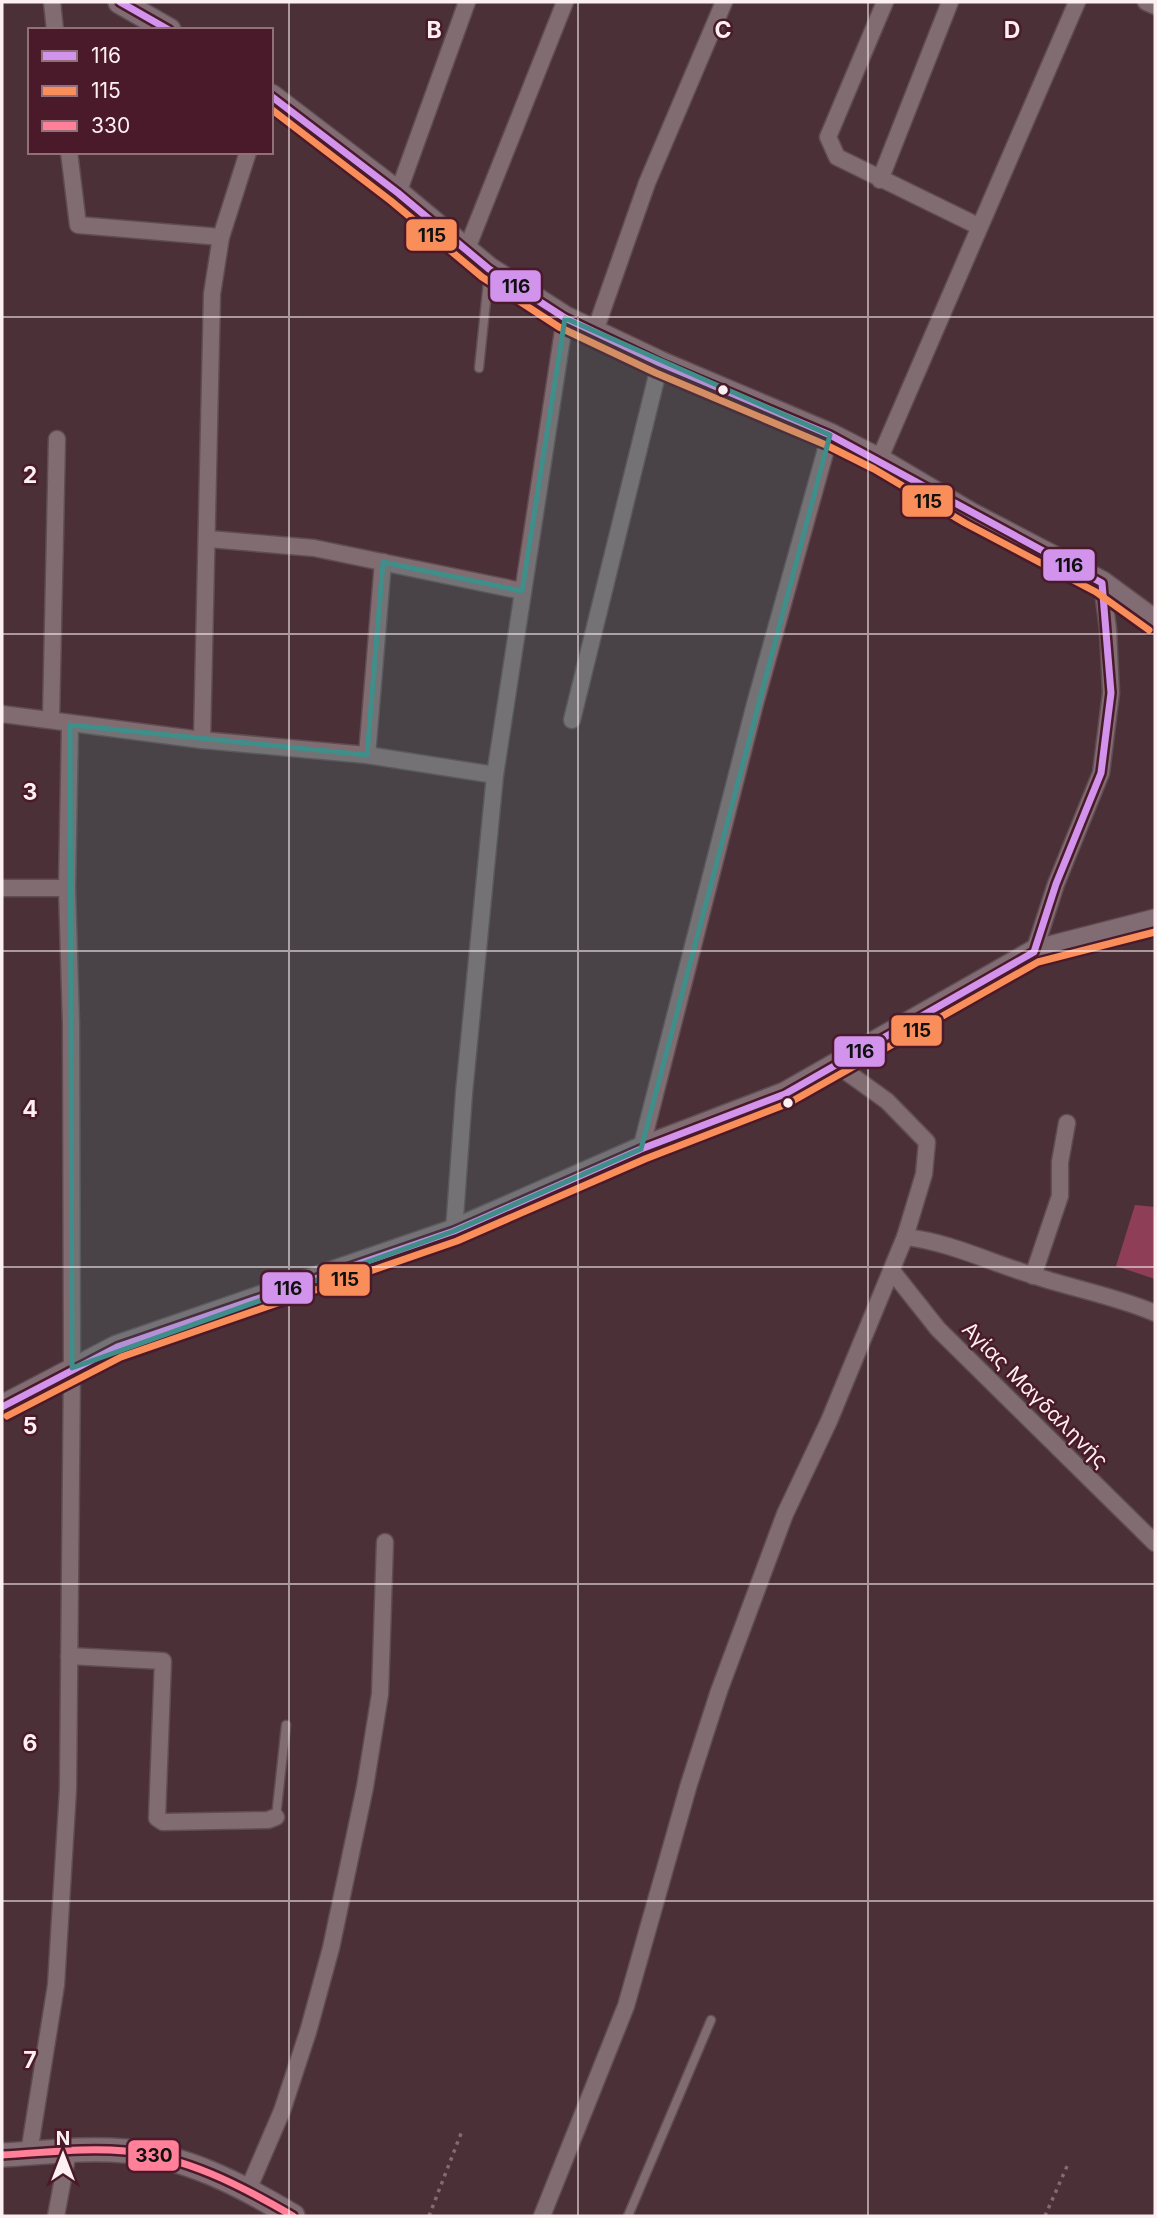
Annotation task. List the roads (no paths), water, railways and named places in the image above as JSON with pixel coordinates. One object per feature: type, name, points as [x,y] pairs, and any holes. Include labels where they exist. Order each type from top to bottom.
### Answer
[{"type":"street","points":[[52,2],[55,28]]},
{"type":"street","points":[[120,2],[166,28]]},
{"type":"street","points":[[398,193],[467,2]]},
{"type":"street","points":[[466,251],[565,2]]},
{"type":"street","points":[[595,331],[647,183],[724,2]]},
{"type":"street","points":[[885,2],[828,137],[837,156],[880,180],[978,226]]},
{"type":"street","points":[[880,180],[950,2]]},
{"type":"street","points":[[879,460],[1077,2]]},
{"type":"street","points":[[1146,2],[1155,5]]},
{"type":"street","points":[[273,98],[398,193],[489,269],[565,318],[660,363],[830,435],[879,460],[970,513],[1102,583],[1155,622]]},
{"type":"street","points":[[69,154],[78,225],[221,237]]},
{"type":"street","points":[[202,740],[209,539],[212,294],[221,237],[247,154]]},
{"type":"street","points":[[454,1231],[464,1093],[495,775],[565,318]]},
{"type":"street","points":[[572,720],[660,363]]},
{"type":"street","points":[[641,1150],[755,704],[830,435]]},
{"type":"street","points":[[51,719],[57,439]]},
{"type":"street","points":[[209,539],[314,548],[522,591]]},
{"type":"street","points":[[367,755],[383,562]]},
{"type":"street","points":[[1034,952],[1056,884],[1101,773],[1111,693],[1108,629],[1102,583]]},
{"type":"street","points":[[2,714],[51,719],[70,725],[202,740],[367,755],[495,775]]},
{"type":"street","points":[[29,2153],[56,1985],[68,1789],[72,1368],[71,1024],[67,888],[70,725]]},
{"type":"street","points":[[2,888],[67,888]]},
{"type":"street","points":[[2,1407],[72,1368],[175,1325],[454,1231],[641,1150],[785,1094],[1034,952],[1155,921]]},
{"type":"street","points":[[542,2216],[626,2006],[689,1784],[719,1691],[785,1514],[829,1421],[892,1271],[924,1174],[927,1142],[887,1101],[837,1065]]},
{"type":"street","points":[[1033,1276],[1060,1196],[1060,1161],[1067,1123]]},
{"type":"street","points":[[905,1237],[943,1244],[1033,1276],[1123,1300],[1155,1313]]},
{"type":"street","name":"Αγίας Μαγδαληνής","points":[[892,1271],[938,1329],[1155,1544]]},
{"type":"street","points":[[248,2190],[282,2111],[308,2032],[331,1948],[351,1854],[380,1694],[385,1542]]},
{"type":"street","points":[[69,1656],[163,1661],[157,1818],[163,1822],[177,1822],[268,1820],[276,1817]]},
{"type":"street","points":[[2,2155],[123,2151],[159,2156],[196,2167],[248,2190],[293,2216]]},
{"type":"street","points":[[56,2216],[68,2152]]},
{"type":"lane","points":[[478,368],[489,269]]},
{"type":"lane","points":[[276,1817],[286,1725]]},
{"type":"lane","points":[[628,2216],[711,2020]]}]
